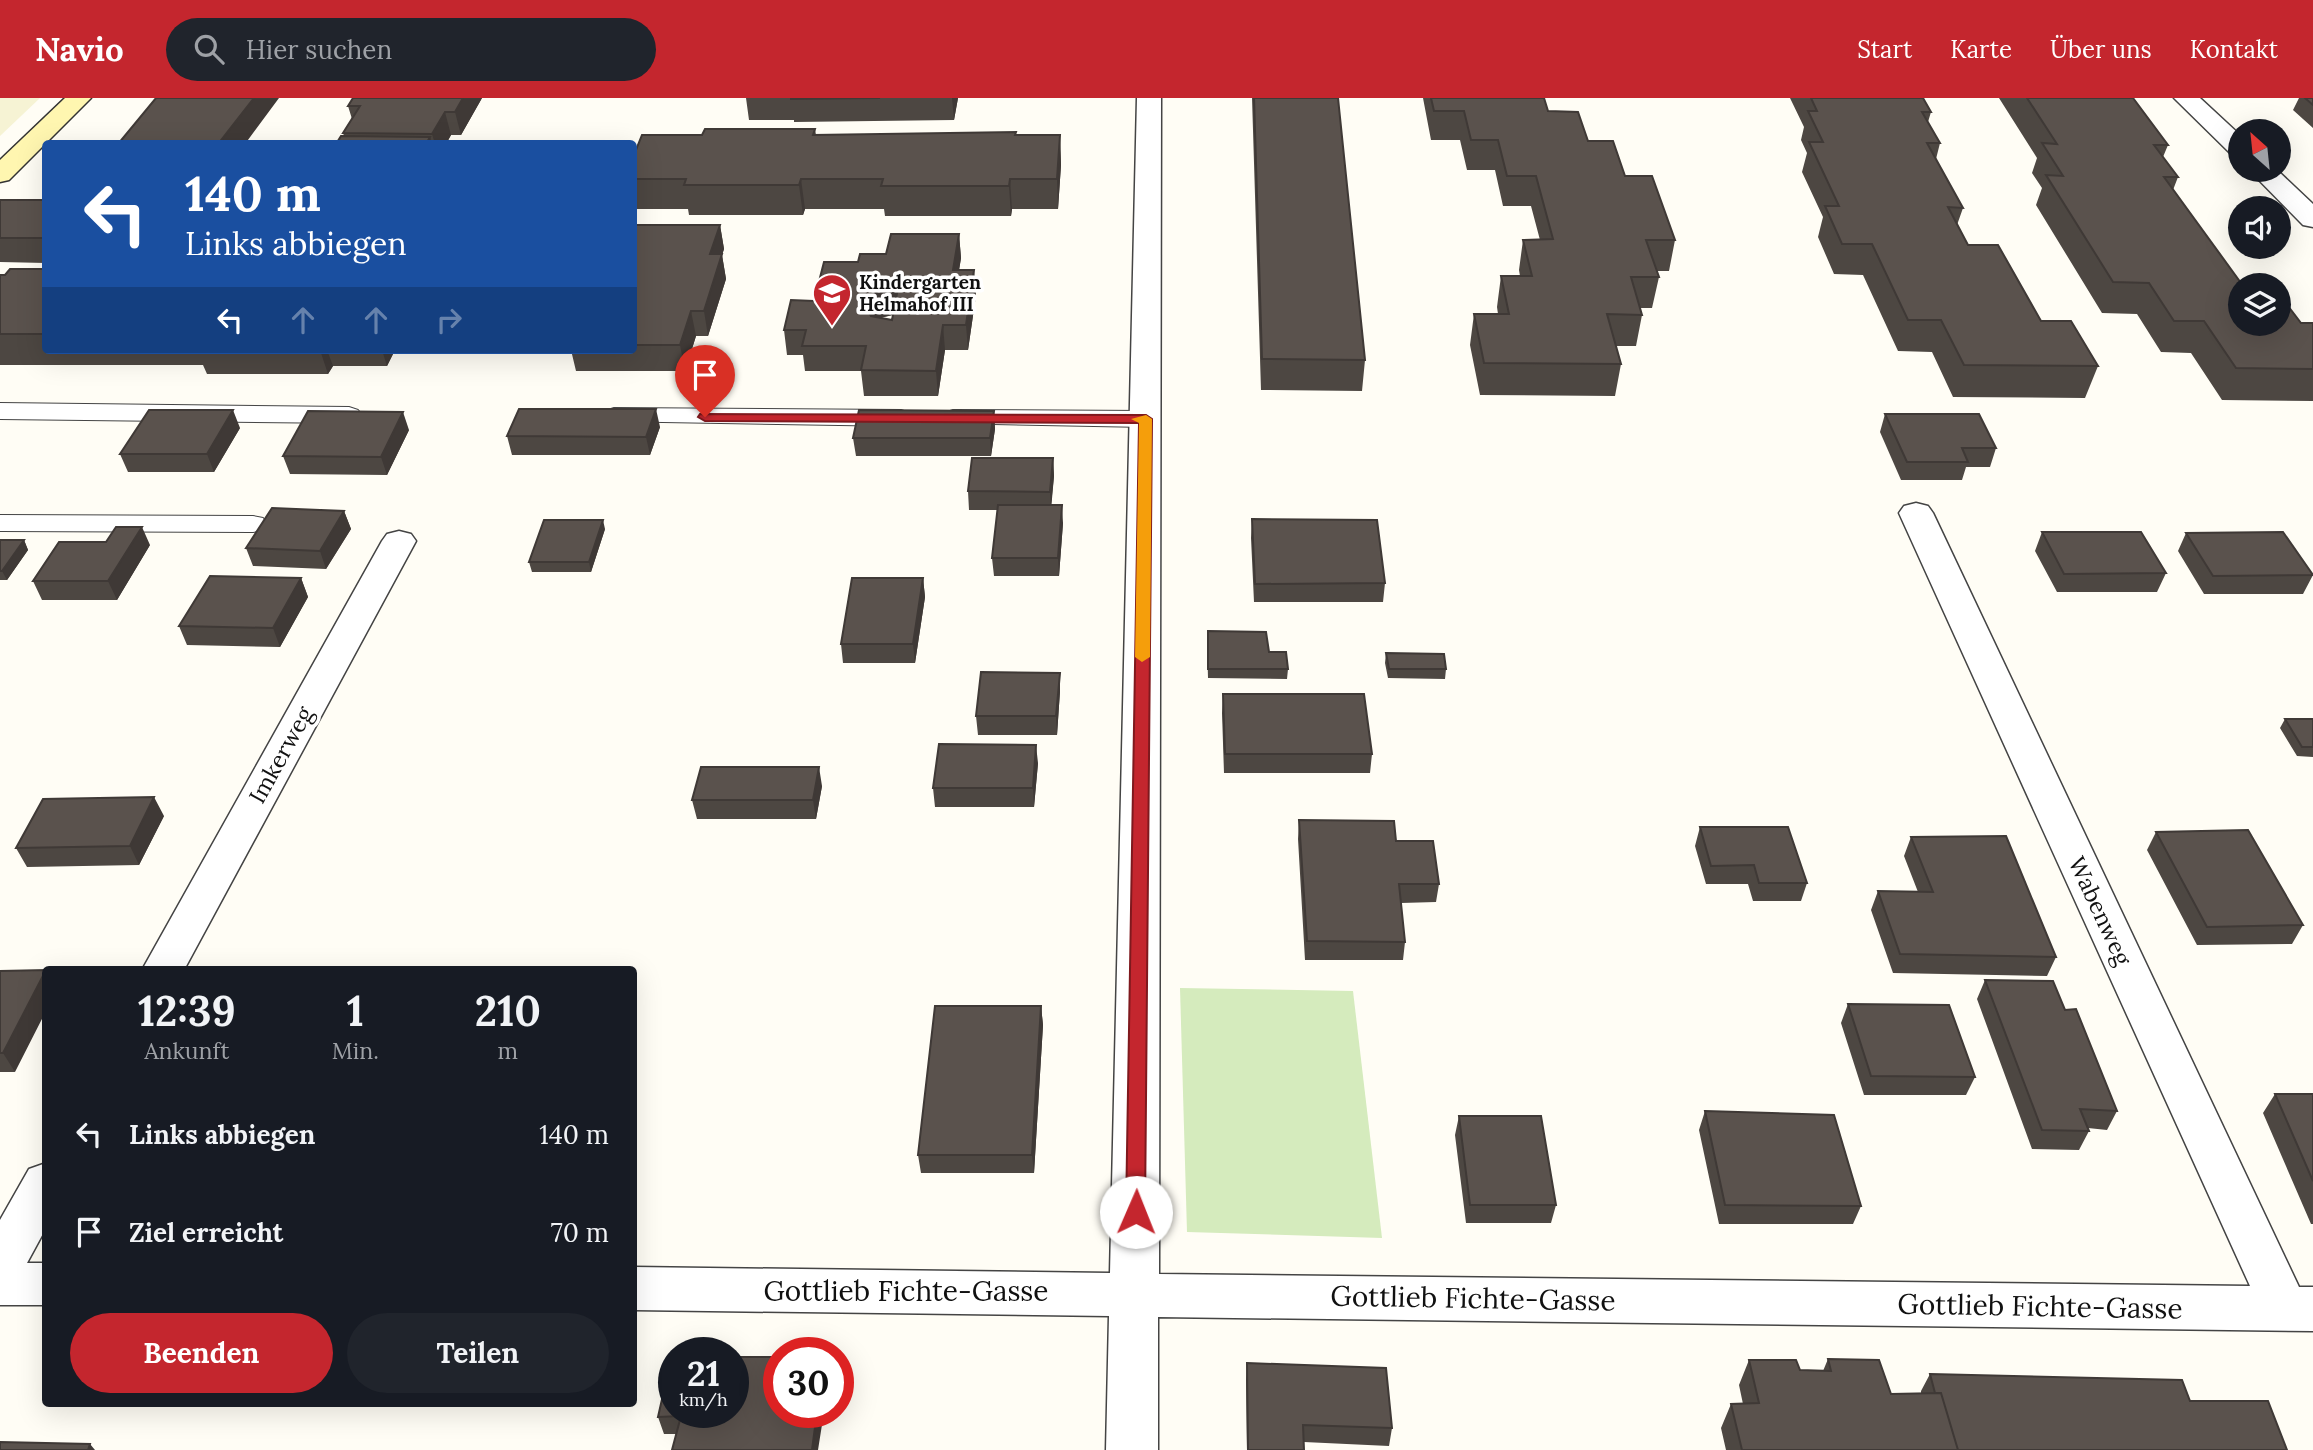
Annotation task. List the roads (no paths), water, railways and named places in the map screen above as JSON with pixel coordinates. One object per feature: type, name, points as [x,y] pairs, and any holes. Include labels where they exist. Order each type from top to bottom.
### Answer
[{"type":"main road","points":[[0,174],[79,98]]},
{"type":"street","points":[[1132,1450],[1149,98]]},
{"type":"street","points":[[2186,98],[2228,138]]},
{"type":"street","points":[[2274,182],[2313,219]]},
{"type":"street","name":"Wabenweg","points":[[1916,513],[2299,1309]]},
{"type":"street","name":"Imkerweg","points":[[165,966],[399,541]]},
{"type":"street","points":[[0,1265],[42,1190]]},
{"type":"street","points":[[0,1283],[42,1284]]},
{"type":"street","name":"Gottlieb Fichte-Gasse","points":[[637,1289],[2299,1309]]},
{"type":"lane","points":[[0,411],[361,415]]},
{"type":"lane","points":[[594,416],[1146,419]]},
{"type":"lane","points":[[0,523],[253,524]]},
{"type":"place","name":"Kindergarten Helmahof III","points":[[832,327]]}]
